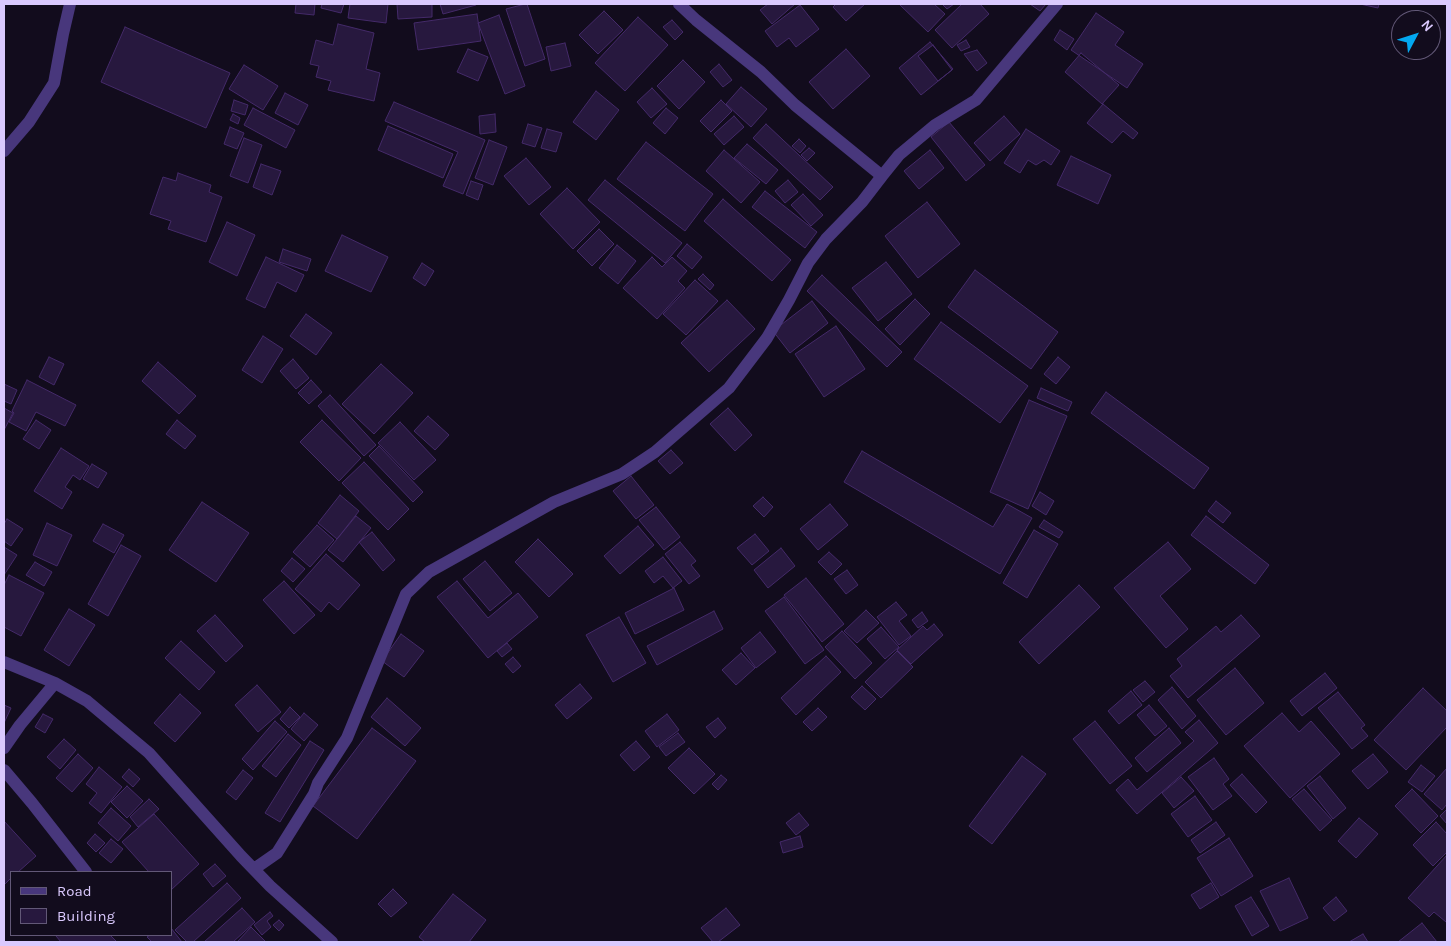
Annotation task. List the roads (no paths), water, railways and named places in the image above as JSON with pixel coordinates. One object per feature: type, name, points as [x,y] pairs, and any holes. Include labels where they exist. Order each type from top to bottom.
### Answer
[{"type":"street","points":[[4,151],[29,122],[54,83],[70,4]]},
{"type":"street","points":[[679,4],[761,72],[795,105],[882,176]]},
{"type":"street","points":[[254,869],[277,853],[346,738],[406,594],[429,572],[554,502],[622,474],[654,452],[729,388],[767,338],[808,263],[826,239],[862,202],[899,155],[935,125],[976,100],[1057,4]]},
{"type":"street","points":[[4,662],[55,683],[87,701],[149,752],[241,856],[270,886],[332,942]]},
{"type":"street","points":[[4,748],[20,725],[55,683]]},
{"type":"street","points":[[4,770],[85,871]]}]
